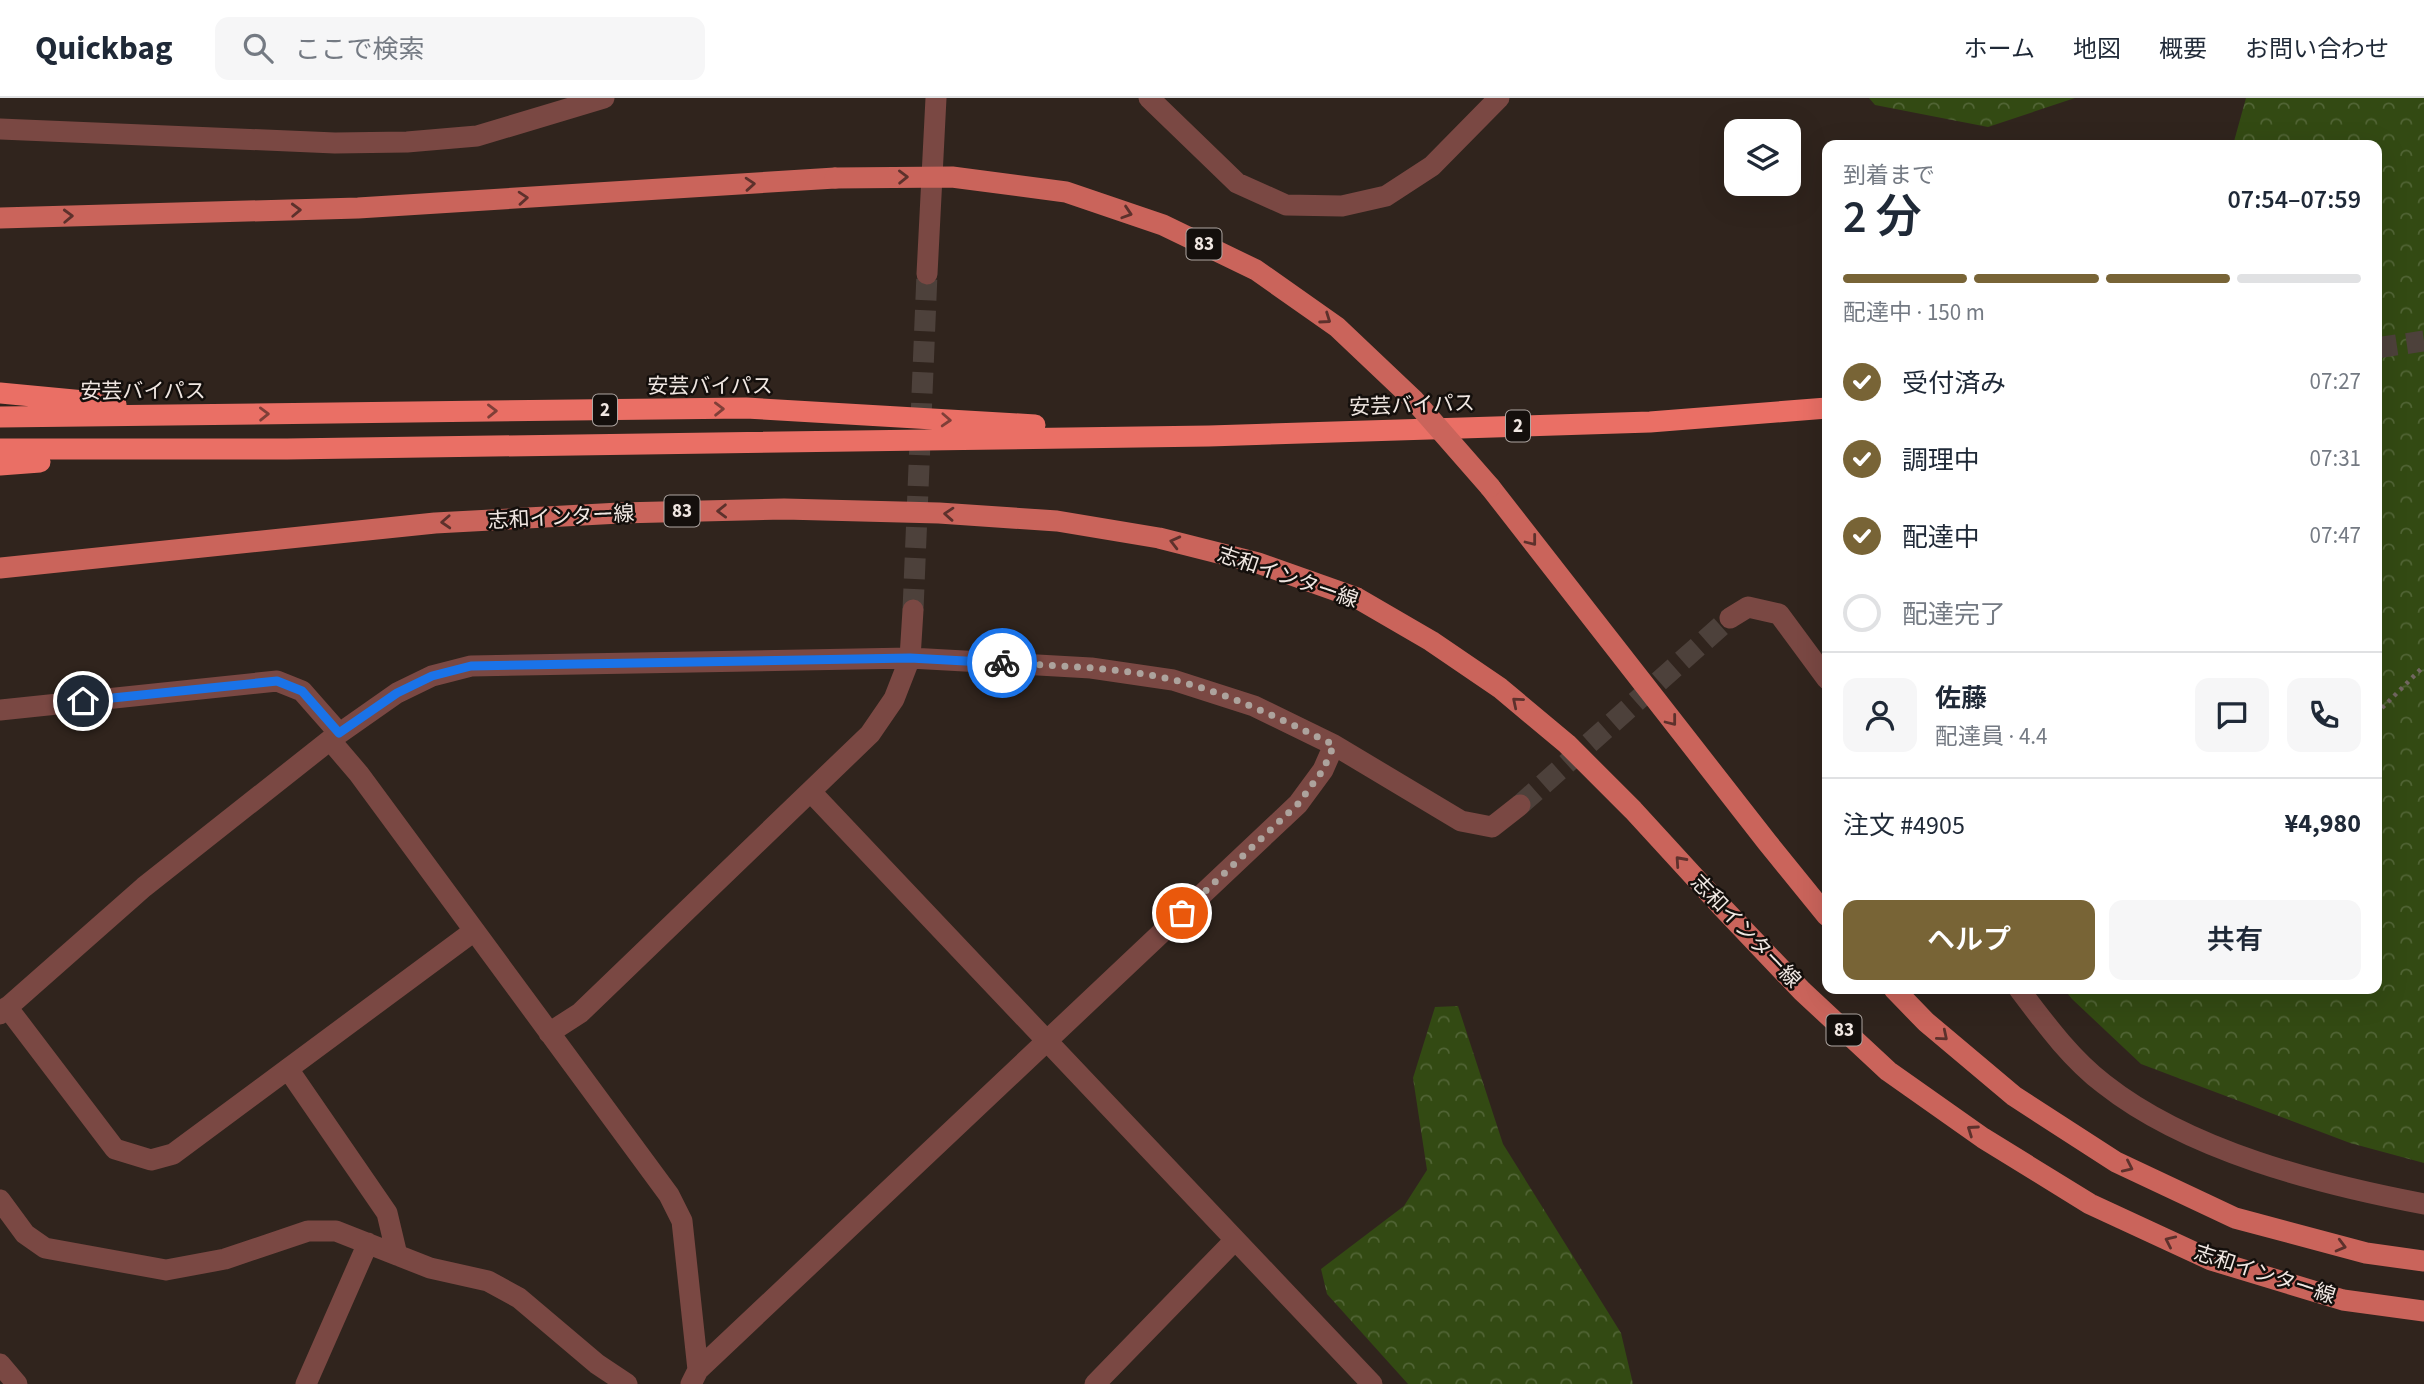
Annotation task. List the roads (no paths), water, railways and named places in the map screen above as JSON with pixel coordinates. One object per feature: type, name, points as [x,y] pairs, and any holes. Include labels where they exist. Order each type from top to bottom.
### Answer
[{"type":"highway","points":[[0,393],[228,415]]},
{"type":"highway","name":"安芸バイパス","points":[[0,417],[746,408],[1209,436]]},
{"type":"highway","name":"安芸バイパス","points":[[0,449],[286,449],[1209,436],[1650,422],[1822,408]]},
{"type":"highway","points":[[0,465],[286,449]]},
{"type":"main road","name":"83","points":[[0,218],[358,208],[835,178],[952,177],[1066,192],[1163,225],[1256,270],[1337,327],[1413,399],[1490,487],[1822,910]]},
{"type":"main road","name":"志和インター線","points":[[0,568],[435,523],[620,513],[784,509],[939,513],[1057,522],[1159,538],[1258,563],[1357,598],[1431,641],[1500,688],[1567,744],[1633,810],[1821,1009],[1888,1071],[1983,1138],[2090,1204],[2211,1260],[2343,1300],[2424,1311]]},
{"type":"main road","points":[[1899,994],[1926,1022],[2014,1096],[2116,1162],[2235,1218],[2366,1253],[2424,1261]]},
{"type":"street","points":[[0,130],[335,143],[407,142],[477,136],[604,98]]},
{"type":"street","points":[[927,274],[936,98]]},
{"type":"street","points":[[1149,98],[1237,183],[1286,205],[1342,206],[1386,196],[1432,166],[1499,98]]},
{"type":"street","points":[[1730,618],[1748,607],[1779,614],[1822,672]]},
{"type":"street","points":[[550,1033],[580,1013],[870,734],[894,699],[910,658],[914,610]]},
{"type":"street","points":[[474,932],[173,1154],[152,1160],[115,1149],[4,1010],[144,887],[334,737],[397,693],[432,676],[471,666],[910,658],[1091,668],[1173,680],[1254,706],[1334,745],[1461,821],[1492,827],[1520,805]]},
{"type":"street","points":[[0,710],[277,681],[302,691],[474,932],[669,1195],[682,1221],[695,1377]]},
{"type":"street","points":[[695,1377],[1298,804],[1323,770],[1334,745]]},
{"type":"street","points":[[811,792],[1372,1384]]},
{"type":"street","points":[[2023,994],[2050,1031],[2103,1083],[2166,1124],[2239,1155],[2356,1191],[2424,1204]]},
{"type":"street","points":[[288,1069],[387,1213],[397,1255]]},
{"type":"street","points":[[0,1200],[25,1234],[45,1248],[166,1270],[225,1259],[308,1231],[336,1231],[430,1268],[488,1281],[519,1298],[597,1364],[627,1384]]},
{"type":"street","points":[[1095,1384],[1236,1240]]},
{"type":"street","points":[[306,1384],[368,1243]]},
{"type":"street","points":[[0,1364],[17,1384]]},
{"type":"tunnel","points":[[913,610],[927,274]]},
{"type":"tunnel","points":[[2382,347],[2424,341]]},
{"type":"tunnel","points":[[1520,805],[1730,618]]}]
